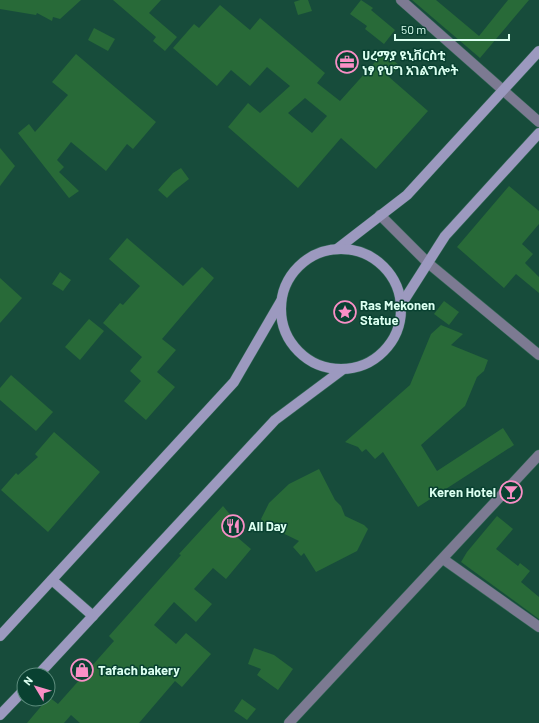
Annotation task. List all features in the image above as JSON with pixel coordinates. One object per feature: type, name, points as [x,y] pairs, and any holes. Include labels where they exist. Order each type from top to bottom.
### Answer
[{"type":"main road","points":[[337,249],[407,195],[539,51]]},
{"type":"main road","points":[[401,305],[445,236],[539,132]]},
{"type":"main road","points":[[0,636],[234,382],[281,301],[288,281],[300,264],[318,253],[337,249],[356,250],[373,258],[387,270],[397,287],[401,305],[399,324],[392,342],[379,356],[363,366],[342,370],[321,367],[303,357],[289,341],[282,322],[281,301]]},
{"type":"main road","points":[[45,667],[275,420],[342,370]]},
{"type":"main road","points":[[52,580],[92,616]]},
{"type":"main road","points":[[0,715],[16,698]]},
{"type":"street","points":[[401,0],[539,122]]},
{"type":"street","points":[[380,215],[428,263],[539,355]]},
{"type":"street","points":[[289,723],[539,455]]},
{"type":"street","points":[[443,559],[539,627]]},
{"type":"building","points":[[0,0],[81,0],[60,19],[53,17],[52,21],[37,13],[36,15],[0,9]]},
{"type":"building","points":[[113,0],[161,0],[149,13],[177,37],[165,51],[153,41],[156,37]]},
{"type":"building","points":[[308,0],[312,11],[298,15],[294,2]]},
{"type":"building","points":[[361,0],[373,8],[371,10],[395,30],[384,44],[365,29],[367,26],[350,14]]},
{"type":"building","points":[[412,0],[436,0],[479,36],[508,0],[529,0],[480,58]]},
{"type":"building","points":[[220,5],[250,30],[260,18],[325,73],[317,83],[340,101],[384,52],[400,66],[389,77],[428,111],[376,169],[341,138],[298,188],[228,127],[248,103],[260,113],[290,86],[267,67],[250,86],[231,70],[217,86],[173,48],[194,24],[199,28]],"holes":[[[305,98],[327,116],[312,133],[288,113]]]},
{"type":"building","points":[[94,28],[115,39],[108,51],[88,40]]},
{"type":"building","points":[[76,54],[156,122],[133,149],[127,144],[106,171],[71,142],[57,160],[64,167],[59,172],[79,191],[69,198],[18,133],[29,124],[35,132],[68,95],[52,82]]},
{"type":"building","points":[[0,148],[15,166],[0,186]]},
{"type":"building","points":[[181,168],[189,179],[167,198],[158,190],[173,173]]},
{"type":"building","points":[[509,186],[539,211],[539,224],[522,244],[533,254],[525,263],[539,277],[539,293],[516,274],[504,288],[457,247]]},
{"type":"building","points":[[127,238],[183,286],[202,267],[214,278],[162,339],[176,350],[157,372],[175,387],[146,420],[124,401],[141,381],[130,371],[142,357],[103,323],[120,303],[123,305],[140,286],[109,259]]},
{"type":"building","points":[[60,272],[71,280],[63,291],[52,284]]},
{"type":"building","points":[[0,278],[22,298],[0,323]]},
{"type":"building","points":[[444,301],[459,312],[449,325],[434,314]]},
{"type":"building","points":[[89,319],[104,331],[80,360],[65,347]]},
{"type":"building","points":[[441,325],[463,334],[451,345],[488,360],[484,371],[477,377],[465,406],[421,445],[437,471],[503,428],[514,445],[418,507],[383,452],[375,459],[366,449],[362,452],[358,447],[345,442],[410,385],[431,334]]},
{"type":"building","points":[[11,375],[53,412],[36,431],[0,400],[0,388]]},
{"type":"building","points":[[54,432],[100,472],[48,532],[1,490],[16,473],[18,475],[38,457],[35,454]]},
{"type":"building","points":[[319,469],[335,500],[341,506],[345,516],[364,525],[368,529],[357,551],[316,572],[304,553],[301,556],[293,547],[299,541],[266,525],[261,519],[269,503],[289,484]]},
{"type":"building","points":[[223,506],[238,524],[230,531],[251,549],[226,579],[213,568],[194,589],[212,604],[196,622],[174,602],[154,625],[176,644],[186,633],[211,654],[182,687],[175,681],[139,723],[80,723],[71,715],[64,723],[27,723],[41,707],[56,707],[56,702],[58,704],[114,641],[109,636],[181,555],[179,554]]},
{"type":"building","points":[[497,516],[513,529],[496,549],[518,566],[520,563],[530,571],[521,582],[539,597],[539,619],[461,562],[467,552]]},
{"type":"building","points":[[254,648],[274,655],[293,669],[278,690],[257,675],[261,669],[248,664]]},
{"type":"building","points":[[242,699],[256,709],[247,720],[234,711]]},
{"type":"place","name":"ሀረማያ ዩኒቨርስቲ ነፃ የህግ አገልግሎት","points":[[347,62]]},
{"type":"place","name":"Ras Mekonen Statue","points":[[345,312]]},
{"type":"place","name":"Keren Hotel","points":[[511,492]]},
{"type":"place","name":"All Day","points":[[233,526]]},
{"type":"place","name":"Tafach bakery","points":[[82,670]]}]
